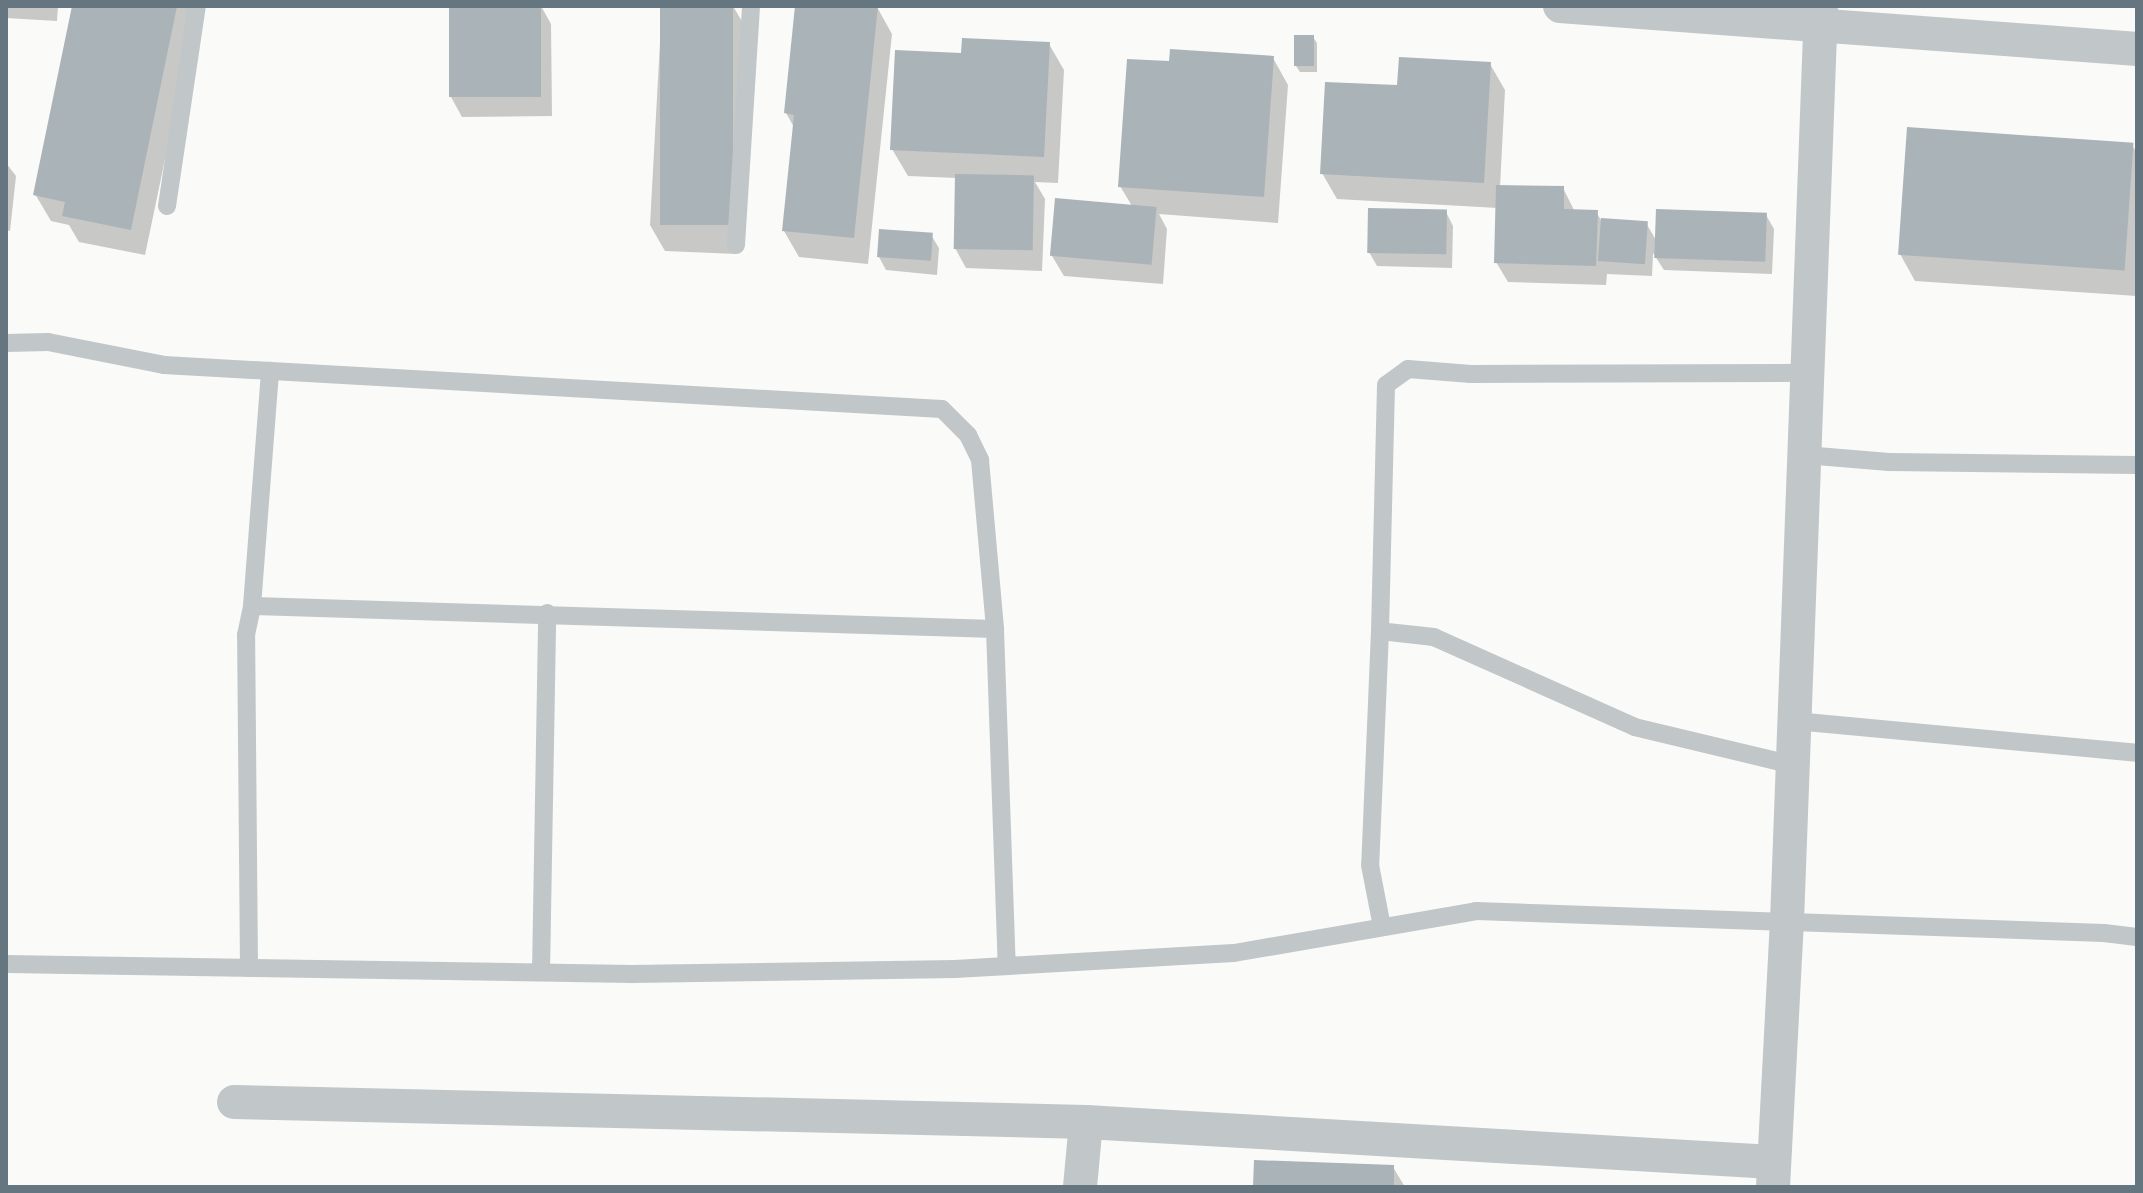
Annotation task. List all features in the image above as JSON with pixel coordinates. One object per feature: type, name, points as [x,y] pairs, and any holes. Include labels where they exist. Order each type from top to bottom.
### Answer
[{"type":"street","points":[[1560,6],[1821,16],[2137,49]]},
{"type":"street","points":[[234,1102],[1086,1122],[1773,1174],[1787,921],[1821,16]]},
{"type":"street","points":[[1080,1187],[1086,1122]]},
{"type":"lane","points":[[167,206],[197,6]]},
{"type":"lane","points":[[736,245],[751,6]]},
{"type":"lane","points":[[6,343],[48,342],[164,365],[942,409],[968,435],[980,460],[995,629],[1007,966]]},
{"type":"lane","points":[[1382,927],[1370,865],[1386,385],[1408,369],[1471,374],[1808,373]]},
{"type":"lane","points":[[249,968],[246,635],[252,606],[270,371]]},
{"type":"lane","points":[[1805,455],[1889,462],[2137,465]]},
{"type":"lane","points":[[252,606],[995,629]]},
{"type":"lane","points":[[541,972],[547,613]]},
{"type":"lane","points":[[1380,631],[1434,637],[1635,727],[1793,765]]},
{"type":"lane","points":[[1795,721],[2137,753]]},
{"type":"lane","points":[[6,964],[541,972],[1007,966],[1234,953],[1476,911],[2104,933],[2137,937]]},
{"type":"building","points":[[72,6],[177,6],[131,230],[62,216],[65,202],[33,195]]},
{"type":"building","points":[[449,6],[541,6],[541,97],[449,97]]},
{"type":"building","points":[[660,6],[733,6],[733,225],[660,225]]},
{"type":"building","points":[[795,6],[878,6],[854,238],[782,231],[794,115],[784,113]]},
{"type":"building","points":[[1294,35],[1314,35],[1314,66],[1294,66]]},
{"type":"building","points":[[962,38],[1050,42],[1044,157],[890,150],[895,50],[961,53]]},
{"type":"building","points":[[1170,49],[1274,56],[1264,197],[1118,187],[1127,59],[1169,61]]},
{"type":"building","points":[[1399,57],[1491,62],[1484,183],[1320,174],[1325,82],[1397,85]]},
{"type":"building","points":[[1907,127],[2133,143],[2125,271],[1898,255]]},
{"type":"building","points":[[955,174],[1034,175],[1033,250],[954,249]]},
{"type":"building","points":[[1496,185],[1564,186],[1564,209],[1598,210],[1596,266],[1494,263]]},
{"type":"building","points":[[1055,198],[1157,207],[1152,265],[1050,256]]},
{"type":"building","points":[[1368,208],[1447,209],[1446,254],[1367,253]]},
{"type":"building","points":[[1656,209],[1767,213],[1765,262],[1654,258]]},
{"type":"building","points":[[1601,218],[1648,221],[1645,264],[1598,261]]},
{"type":"building","points":[[879,229],[933,233],[931,261],[877,257]]},
{"type":"building","points":[[1254,1160],[1394,1165],[1394,1187],[1253,1187]]}]
